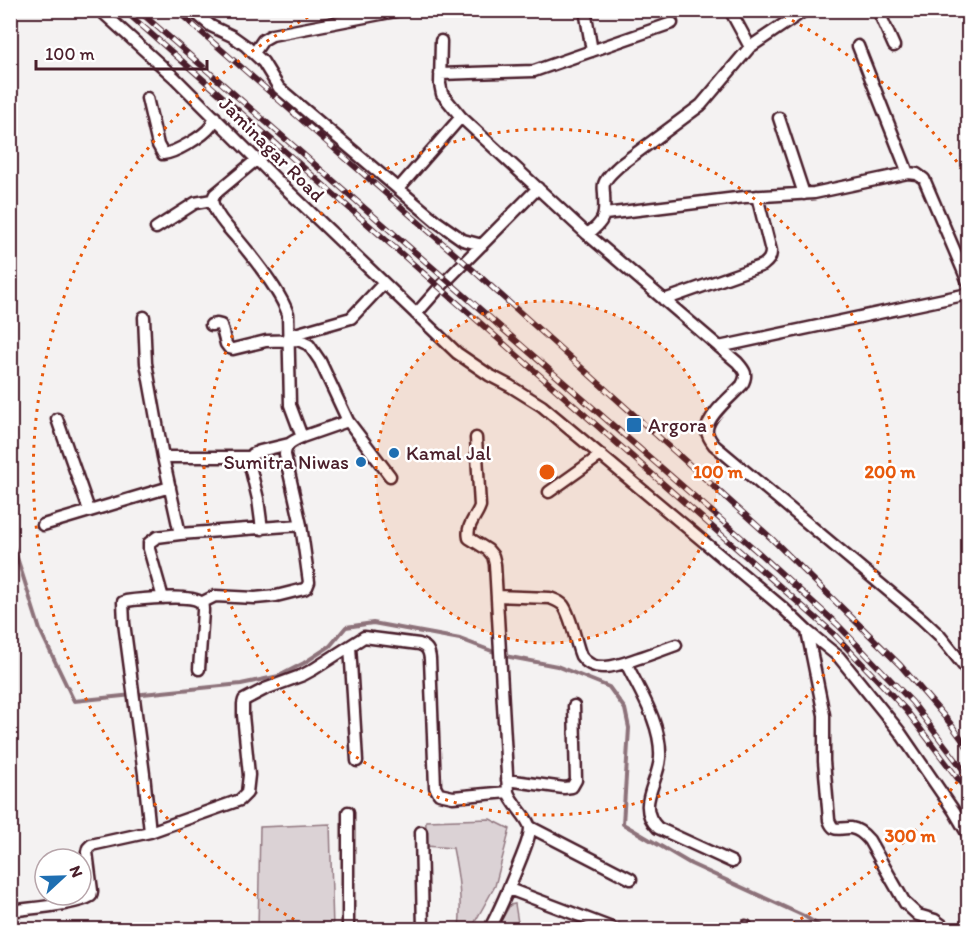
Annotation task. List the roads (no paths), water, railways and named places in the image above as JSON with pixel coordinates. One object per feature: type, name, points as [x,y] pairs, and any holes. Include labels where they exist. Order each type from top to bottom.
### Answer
[{"type":"street","name":"Jaminagar Road","points":[[100,10],[175,78],[256,160],[457,353],[472,365],[542,406],[839,657],[900,731],[969,835]]},
{"type":"street","points":[[192,10],[211,26],[239,40],[263,62],[279,88],[449,231],[463,240],[482,245]]},
{"type":"street","points":[[254,53],[263,40],[272,35],[401,10]]},
{"type":"street","points":[[585,10],[592,51]]},
{"type":"street","points":[[730,10],[750,47]]},
{"type":"street","points":[[587,234],[597,228],[605,214],[604,184],[610,175],[701,105],[750,47],[805,10]]},
{"type":"street","points":[[878,10],[894,46]]},
{"type":"street","points":[[441,74],[534,71],[672,23]]},
{"type":"street","points":[[441,41],[440,84],[442,94],[461,117],[587,234],[737,362],[744,371],[746,378],[742,385],[709,420],[706,429],[714,445],[939,634],[969,671]]},
{"type":"street","points":[[858,46],[908,173]]},
{"type":"street","points":[[147,98],[158,146],[163,154],[172,152],[196,138],[212,125],[215,117]]},
{"type":"street","points":[[398,189],[461,117]]},
{"type":"street","points":[[779,118],[804,194]]},
{"type":"street","points":[[256,160],[215,194],[212,200],[217,213],[248,252],[288,314],[290,405],[302,437]]},
{"type":"street","points":[[605,214],[757,196],[804,194],[908,173],[917,174],[924,179],[969,282]]},
{"type":"street","points":[[417,314],[440,287],[540,190]]},
{"type":"street","points":[[664,300],[763,266],[768,261],[771,251],[757,196]]},
{"type":"street","points":[[156,228],[195,203],[212,200]]},
{"type":"street","points":[[211,326],[221,325],[226,344],[233,349],[288,338],[351,318],[384,283]]},
{"type":"street","points":[[719,347],[969,294]]},
{"type":"street","points":[[144,316],[146,363],[180,534]]},
{"type":"street","points":[[288,338],[304,342],[314,350],[348,421],[390,476]]},
{"type":"street","points":[[57,419],[89,510]]},
{"type":"street","points":[[164,457],[250,457],[260,451],[289,444],[302,437],[348,421]]},
{"type":"street","points":[[476,438],[480,506],[468,531],[469,538],[494,556],[510,799],[530,827],[631,879]]},
{"type":"street","points":[[201,603],[215,596],[255,598],[276,596],[307,586],[309,578],[301,525],[285,455],[289,444]]},
{"type":"street","points":[[549,492],[600,455]]},
{"type":"street","points":[[250,457],[262,529]]},
{"type":"street","points":[[43,525],[170,487]]},
{"type":"street","points":[[163,598],[148,545],[153,539],[180,534],[301,525]]},
{"type":"street","points":[[497,596],[550,598],[558,601],[567,614],[578,650],[585,661],[595,666],[606,667],[626,663],[676,645]]},
{"type":"street","points":[[150,832],[123,602],[163,598],[195,600],[201,603],[203,611],[199,669]]},
{"type":"street","points":[[807,631],[824,715],[825,761],[831,825],[834,829],[856,829],[864,834],[905,903],[918,915],[935,920],[944,930]]},
{"type":"street","points":[[10,911],[89,898],[92,891],[87,852],[88,848],[96,844],[150,832],[240,800],[249,787],[243,715],[244,700],[265,689],[303,675],[364,637],[419,644],[427,648],[430,659],[437,792],[453,796],[508,792]]},
{"type":"street","points":[[350,646],[357,760]]},
{"type":"street","points":[[626,663],[651,715],[660,746],[660,762],[647,806],[651,821],[658,828],[732,862]]},
{"type":"street","points":[[507,780],[564,788],[572,786],[576,780],[574,706]]},
{"type":"street","points":[[348,812],[348,930]]},
{"type":"street","points":[[489,930],[509,889],[530,827]]},
{"type":"street","points":[[421,832],[423,930]]},
{"type":"street","points":[[509,889],[617,930]]},
{"type":"waterway","points":[[10,540],[40,630],[74,701],[241,684],[279,676],[330,646],[346,627],[373,623],[460,639],[505,656],[557,666],[609,687],[625,709],[629,728],[623,824],[691,864],[804,916],[826,930]]},
{"type":"railway","points":[[124,10],[833,633],[906,710],[968,792]]},
{"type":"railway","points":[[138,10],[759,553],[838,625],[912,702],[968,776]]},
{"type":"railway","points":[[176,10],[464,262],[771,538],[900,665],[950,723],[968,748]]},
{"type":"place","name":"Argora","points":[[634,425]]},
{"type":"place","name":"Kamal Jal","points":[[394,453]]},
{"type":"place","name":"Sumitra Niwas","points":[[361,462]]}]
